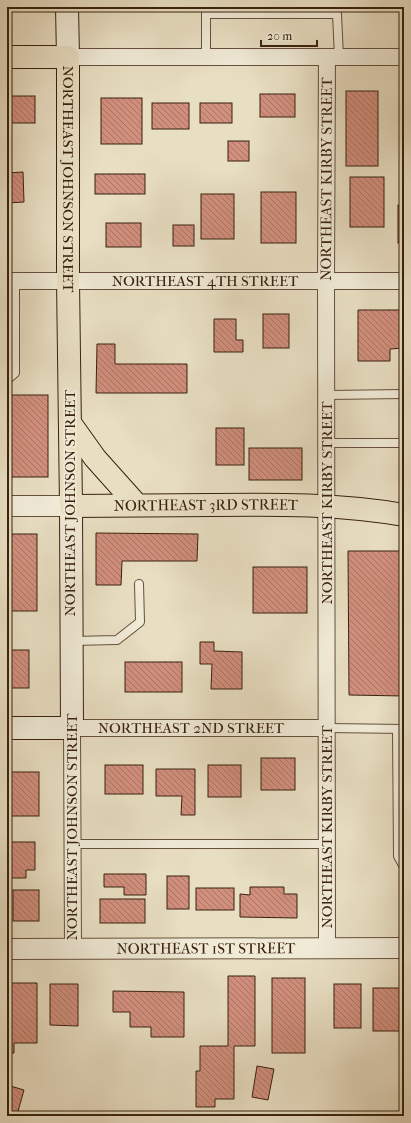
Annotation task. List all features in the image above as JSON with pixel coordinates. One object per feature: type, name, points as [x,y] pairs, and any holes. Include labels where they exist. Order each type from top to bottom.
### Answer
[{"type":"main road","points":[[7,57],[68,57],[67,7]]},
{"type":"main road","name":"NORTHEAST JOHNSON STREET","points":[[68,57],[68,281],[72,728]]},
{"type":"main road","points":[[70,423],[95,458],[137,505]]},
{"type":"main road","name":"NORTHEAST 3RD STREET","points":[[70,506],[263,504],[327,507],[388,512],[404,515]]},
{"type":"main road","name":"NORTHEAST 2ND STREET","points":[[7,728],[72,728]]},
{"type":"street","points":[[68,57],[404,57]]},
{"type":"street","name":"NORTHEAST KIRBY STREET","points":[[327,948],[326,281],[333,57]]},
{"type":"street","name":"NORTHEAST 4TH STREET","points":[[11,281],[404,281]]},
{"type":"street","name":"NORTHEAST 3RD STREET","points":[[7,506],[70,506]]},
{"type":"street","name":"NORTHEAST 2ND STREET","points":[[72,728],[327,728]]},
{"type":"street","name":"NORTHEAST JOHNSON STREET","points":[[72,728],[72,949]]},
{"type":"street","name":"NORTHEAST 1ST STREET","points":[[7,949],[404,948]]},
{"type":"lane","points":[[206,57],[206,14],[337,14],[333,57]]},
{"type":"lane","points":[[7,380],[15,373],[11,281]]},
{"type":"lane","points":[[327,395],[404,394]]},
{"type":"lane","points":[[327,443],[404,443]]},
{"type":"lane","points":[[71,641],[117,640],[140,622],[139,584]]},
{"type":"lane","points":[[327,728],[401,728],[398,856],[404,867]]},
{"type":"lane","points":[[72,844],[328,844]]},
{"type":"building","points":[[346,91],[378,91],[378,166],[346,166]]},
{"type":"building","points":[[260,94],[295,94],[295,117],[260,117]]},
{"type":"building","points":[[7,96],[35,96],[35,123],[7,123]]},
{"type":"building","points":[[101,98],[142,98],[142,144],[101,144]]},
{"type":"building","points":[[152,103],[189,103],[189,129],[152,129]]},
{"type":"building","points":[[200,103],[232,103],[232,123],[200,123]]},
{"type":"building","points":[[228,141],[249,141],[249,161],[228,161]]},
{"type":"building","points":[[23,172],[24,202],[7,203],[7,173]]},
{"type":"building","points":[[95,174],[145,174],[145,194],[95,194]]},
{"type":"building","points":[[350,177],[384,177],[384,227],[350,227]]},
{"type":"building","points":[[261,192],[296,192],[296,243],[261,243]]},
{"type":"building","points":[[201,194],[234,194],[234,239],[201,239]]},
{"type":"building","points":[[398,205],[404,205],[404,243],[398,243]]},
{"type":"building","points":[[106,223],[141,223],[141,247],[106,247]]},
{"type":"building","points":[[173,225],[194,225],[194,246],[173,246]]},
{"type":"building","points":[[358,310],[404,310],[404,348],[390,349],[390,361],[358,361]]},
{"type":"building","points":[[263,314],[289,314],[289,348],[263,348]]},
{"type":"building","points":[[214,319],[236,319],[236,340],[243,340],[243,352],[214,352]]},
{"type":"building","points":[[97,344],[115,344],[115,364],[187,364],[187,393],[96,393]]},
{"type":"building","points":[[7,395],[48,395],[48,477],[7,477]]},
{"type":"building","points":[[216,428],[244,428],[244,465],[216,465]]},
{"type":"building","points":[[249,448],[302,448],[302,480],[249,480]]},
{"type":"building","points":[[96,533],[198,534],[197,561],[122,561],[121,585],[96,585]]},
{"type":"building","points":[[7,534],[37,534],[37,611],[7,611]]},
{"type":"building","points":[[348,551],[404,551],[404,696],[349,695]]},
{"type":"building","points":[[253,567],[307,567],[307,613],[253,613]]},
{"type":"building","points":[[200,642],[214,642],[214,651],[242,652],[242,689],[211,689],[212,664],[200,664]]},
{"type":"building","points":[[7,650],[29,650],[29,688],[7,688]]},
{"type":"building","points":[[125,662],[182,662],[182,692],[125,692]]},
{"type":"building","points":[[261,758],[295,758],[295,790],[261,790]]},
{"type":"building","points":[[105,765],[143,765],[143,794],[105,794]]},
{"type":"building","points":[[208,765],[241,765],[241,797],[208,797]]},
{"type":"building","points":[[156,769],[195,769],[195,815],[181,815],[182,796],[156,796]]},
{"type":"building","points":[[7,772],[39,772],[39,816],[7,816]]},
{"type":"building","points":[[9,842],[35,842],[35,870],[26,870],[26,878],[9,878]]},
{"type":"building","points":[[104,874],[146,874],[146,895],[124,895],[124,887],[104,887]]},
{"type":"building","points":[[167,876],[189,876],[189,909],[167,909]]},
{"type":"building","points":[[250,887],[284,887],[284,894],[297,894],[297,918],[240,917],[240,894],[250,895]]},
{"type":"building","points":[[196,888],[234,888],[234,910],[196,910]]},
{"type":"building","points":[[13,890],[39,890],[39,921],[13,921]]},
{"type":"building","points":[[100,899],[145,899],[145,923],[100,923]]},
{"type":"building","points":[[228,976],[255,976],[255,1046],[234,1046],[234,1099],[215,1099],[215,1107],[196,1107],[196,1071],[200,1071],[200,1046],[228,1046]]},
{"type":"building","points":[[272,978],[305,978],[305,1053],[272,1053]]},
{"type":"building","points":[[8,983],[37,983],[37,1043],[14,1043],[14,1053],[7,1053]]},
{"type":"building","points":[[50,984],[78,984],[78,1026],[50,1025]]},
{"type":"building","points":[[334,984],[361,984],[361,1028],[334,1028]]},
{"type":"building","points":[[373,988],[404,988],[404,1031],[373,1031]]},
{"type":"building","points":[[113,991],[184,992],[184,1037],[151,1037],[151,1027],[130,1027],[130,1012],[113,1012]]},
{"type":"building","points":[[257,1066],[274,1069],[268,1100],[252,1097]]},
{"type":"building","points":[[7,1085],[24,1090],[17,1115],[7,1112]]}]
